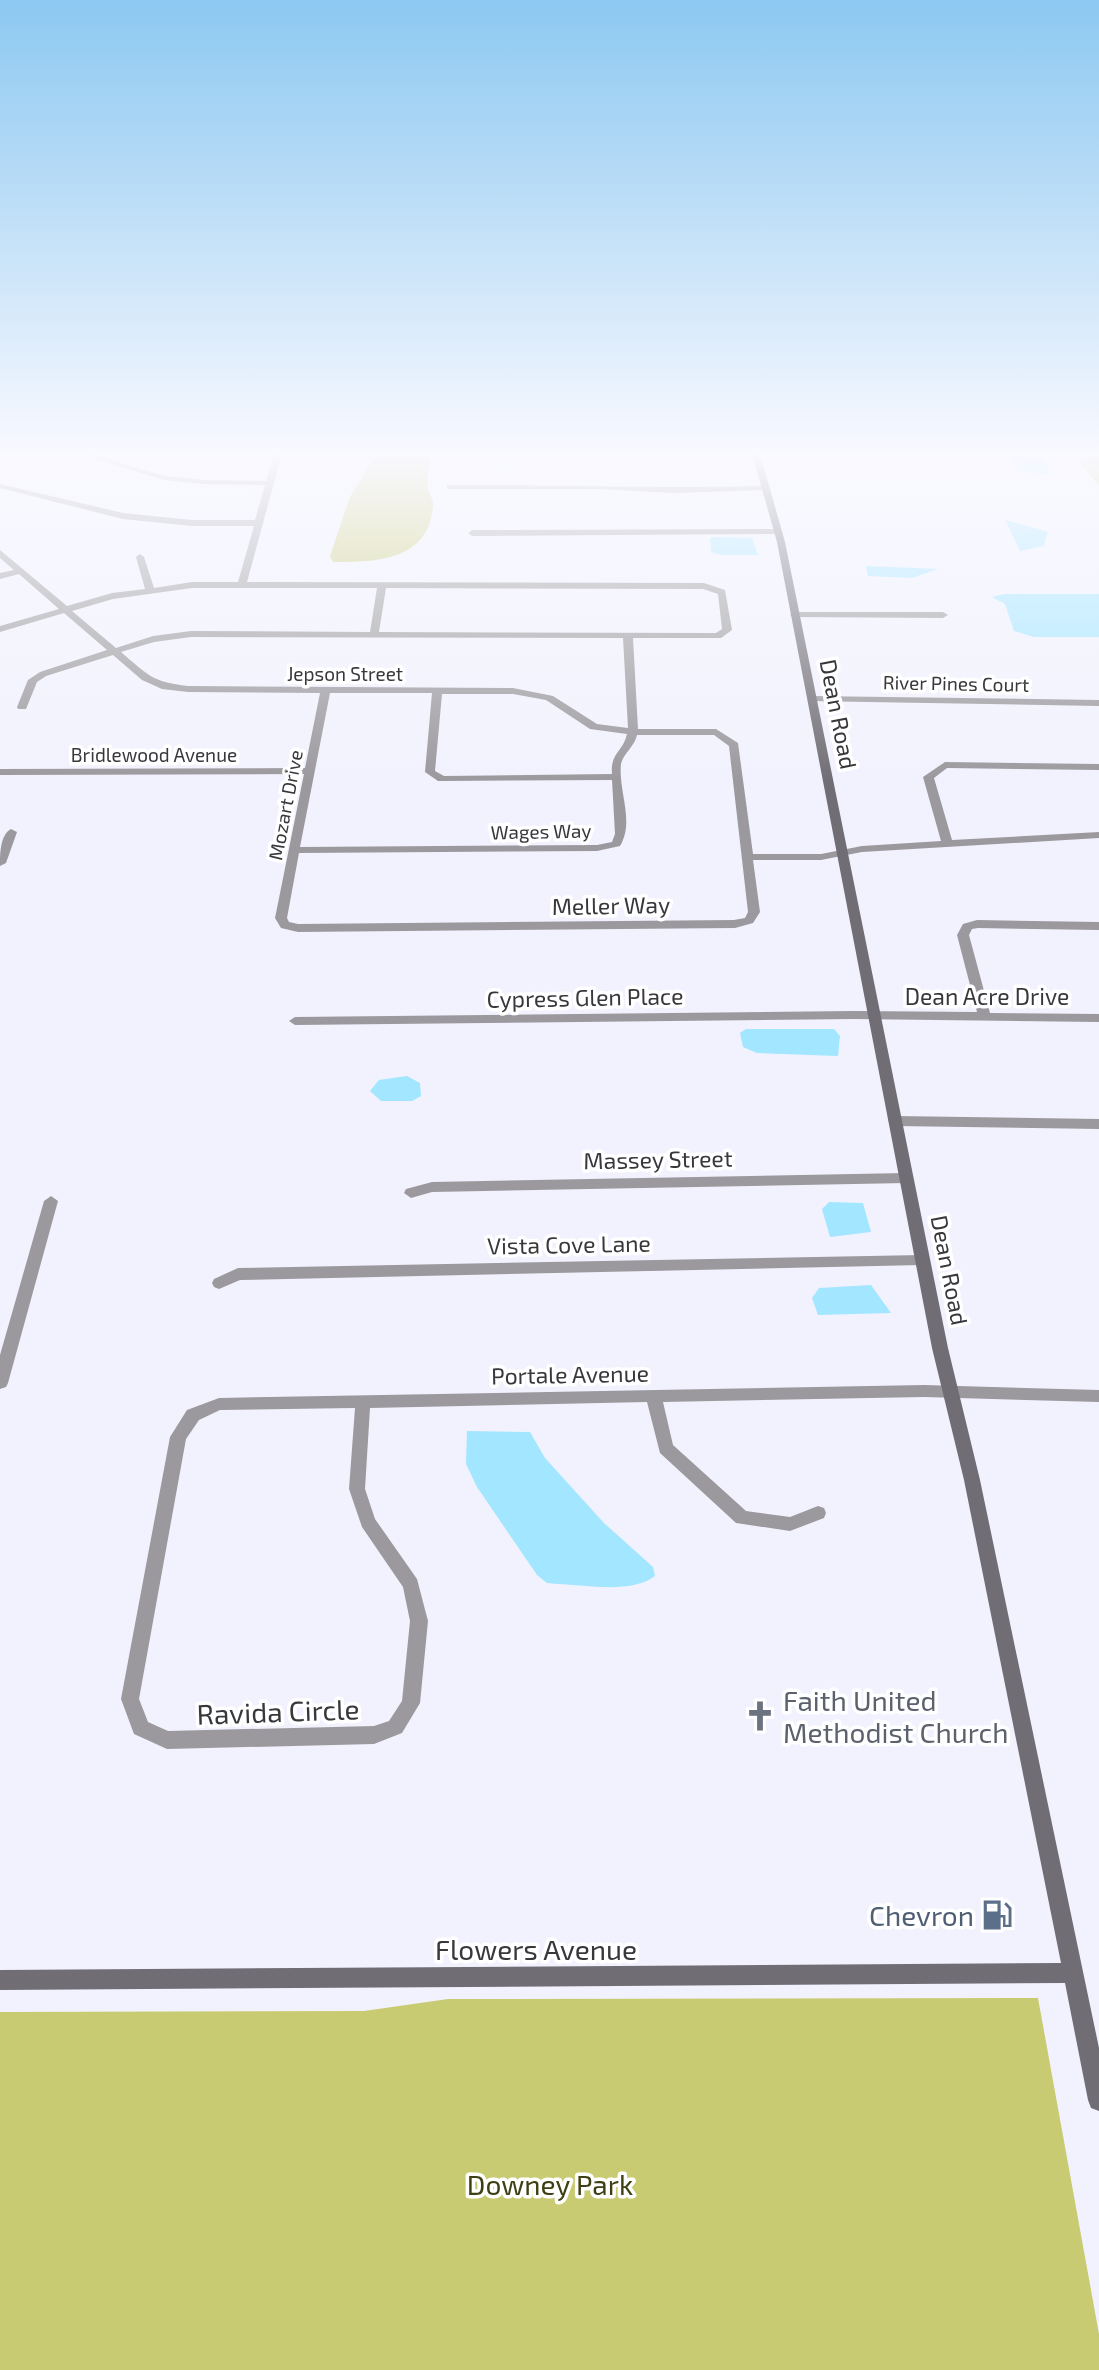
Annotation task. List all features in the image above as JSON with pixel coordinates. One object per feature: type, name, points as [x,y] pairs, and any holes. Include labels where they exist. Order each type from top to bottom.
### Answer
[{"type":"main road","name":"Dean Road","points":[[784,561],[949,1392],[972,1480],[1099,2100]]},
{"type":"main road","name":"Flowers Avenue","points":[[0,1980],[1073,1973]]},
{"type":"street","name":"Jepson Street","points":[[8,561],[145,678],[162,686],[324,691],[513,691],[550,698],[594,727],[633,732],[716,732],[728,737]]},
{"type":"street","points":[[141,561],[150,589]]},
{"type":"street","points":[[242,583],[249,561]]},
{"type":"street","points":[[0,576],[20,571]]},
{"type":"street","points":[[0,629],[64,609],[150,589],[242,583],[704,586],[722,592],[727,630],[725,634],[191,634],[153,639],[43,674],[33,680],[22,707]]},
{"type":"street","points":[[374,634],[382,585]]},
{"type":"street","points":[[795,615],[943,615]]},
{"type":"street","points":[[628,635],[633,732]]},
{"type":"street","name":"Mozart Drive","points":[[285,925],[282,918],[324,691]]},
{"type":"street","points":[[437,691],[430,772],[433,776],[443,779],[618,778]]},
{"type":"street","name":"River Pines Court","points":[[812,699],[1099,703]]},
{"type":"street","name":"Wages Way","points":[[294,850],[597,848],[616,844],[621,834],[616,762],[631,741],[633,732]]},
{"type":"street","name":"Meller Way","points":[[285,925],[298,928],[735,924],[749,920],[754,912],[748,853],[734,745],[728,737]]},
{"type":"street","points":[[948,845],[928,777],[945,765],[1099,767]]},
{"type":"street","name":"Bridlewood Avenue","points":[[0,772],[308,771]]},
{"type":"street","points":[[0,863],[11,832]]},
{"type":"street","points":[[748,853],[821,857],[842,852],[1099,835]]},
{"type":"street","points":[[985,1017],[963,935],[967,927],[977,924],[1099,926]]},
{"type":"street","name":"Dean Acre Drive","points":[[875,1016],[1099,1018]]},
{"type":"street","name":"Cypress Glen Place","points":[[295,1021],[875,1016]]},
{"type":"street","points":[[895,1121],[1099,1124]]},
{"type":"street","name":"Massey Street","points":[[411,1193],[432,1187],[906,1178]]},
{"type":"street","points":[[0,1383],[51,1201]]},
{"type":"street","name":"Vista Cove Lane","points":[[219,1283],[238,1273],[922,1260]]},
{"type":"street","name":"Portale Avenue","points":[[193,1415],[219,1404],[949,1392],[1099,1396]]},
{"type":"street","points":[[653,1395],[666,1447],[742,1518],[790,1524],[818,1513]]},
{"type":"street","name":"Ravida Circle","points":[[193,1415],[178,1437],[130,1699],[141,1728],[167,1740],[374,1735],[394,1727],[411,1703],[419,1621],[411,1584],[368,1522],[357,1489],[363,1401]]},
{"type":"green space","points":[[332,561],[370,561],[367,561]]},
{"type":"green space","name":"Downey Park","points":[[1038,1998],[1099,2334],[1099,2370],[0,2370],[0,2012],[364,2011],[448,1999]]},
{"type":"water","points":[[866,566],[938,569],[912,578],[868,576]]},
{"type":"water","points":[[1004,594],[1099,594],[1099,637],[1034,637],[1014,631],[1005,604],[992,597]]},
{"type":"water","points":[[746,1029],[834,1029],[840,1036],[838,1056],[757,1053],[743,1047],[740,1033]]},
{"type":"water","points":[[407,1076],[420,1083],[421,1096],[412,1101],[381,1101],[370,1091],[379,1080]]},
{"type":"water","points":[[829,1202],[863,1203],[871,1232],[830,1237],[822,1209]]},
{"type":"water","points":[[871,1285],[891,1313],[818,1315],[812,1298],[819,1288]]},
{"type":"water","points":[[467,1431],[530,1432],[545,1458],[604,1523],[653,1567],[655,1576],[645,1582],[622,1587],[547,1583],[537,1575],[477,1487],[466,1464]]},
{"type":"place","name":"Faith United Methodist Church","points":[[760,1716]]},
{"type":"place","name":"Chevron","points":[[997,1915]]}]
